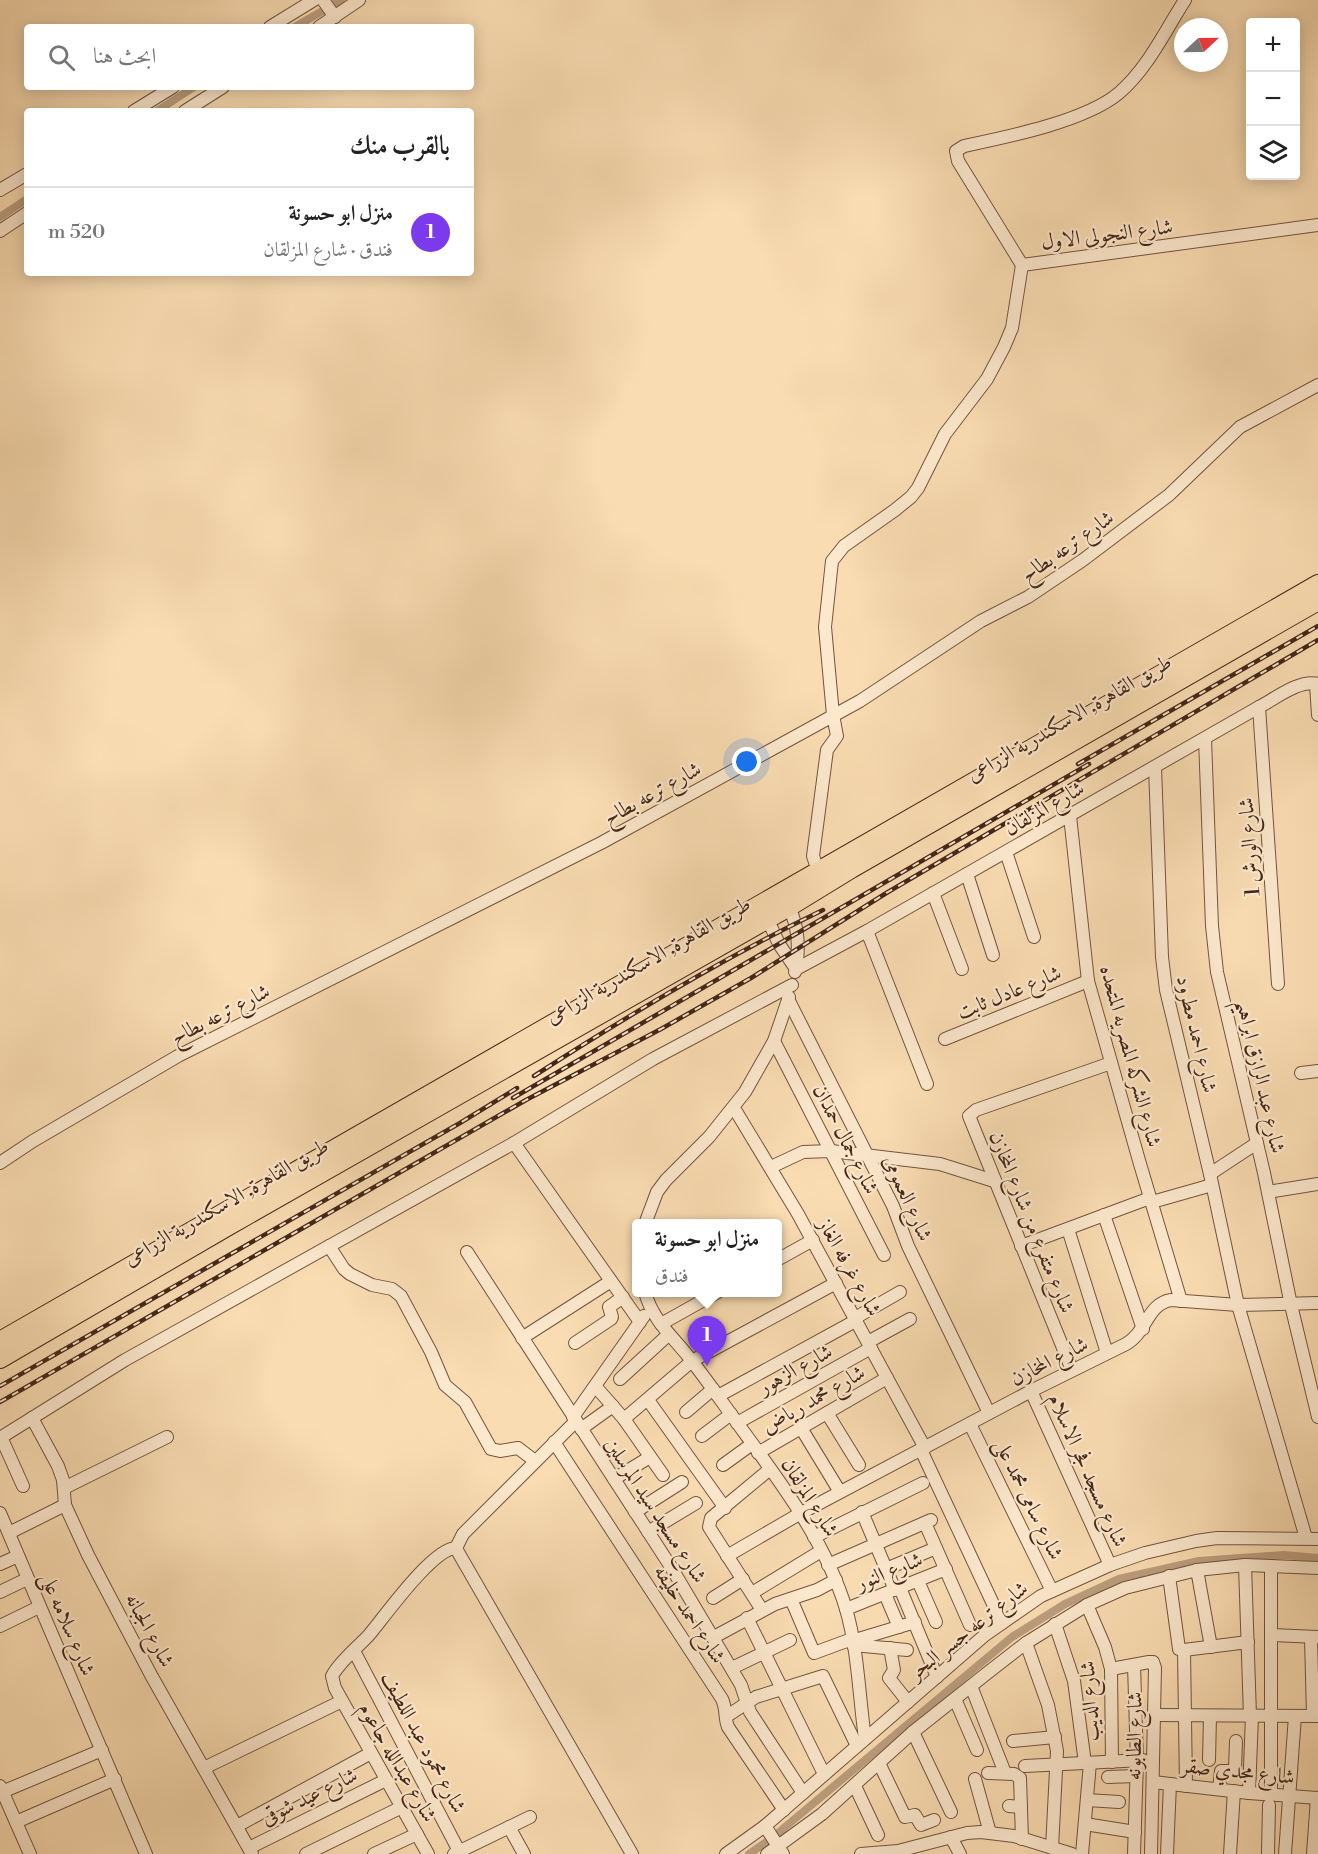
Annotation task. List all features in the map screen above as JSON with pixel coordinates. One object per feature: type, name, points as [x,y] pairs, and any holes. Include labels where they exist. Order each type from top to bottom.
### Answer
[{"type":"highway","name":"طريق القاهرة, الاسكندرية الزراعى","points":[[0,1341],[1318,584]]},
{"type":"highway","name":"طريق القاهرة, الاسكندرية الزراعى","points":[[0,1359],[1318,601]]},
{"type":"street","points":[[275,24],[314,0]]},
{"type":"street","points":[[323,0],[335,17]]},
{"type":"street","points":[[324,24],[359,0]]},
{"type":"street","points":[[1022,265],[958,161],[956,151],[964,146],[1061,121],[1103,105],[1119,93],[1140,70],[1185,0]]},
{"type":"street","points":[[139,108],[167,90]]},
{"type":"street","points":[[190,108],[218,90]]},
{"type":"street","points":[[0,190],[24,176]]},
{"type":"street","points":[[0,231],[24,215]]},
{"type":"street","name":"شارع النجولى الاول","points":[[818,871],[813,856],[827,750],[837,735],[825,627],[832,561],[844,546],[895,510],[918,488],[945,434],[987,379],[1004,347],[1012,328],[1022,265],[1318,225]]},
{"type":"street","name":"شارع ترعه بطاح","points":[[0,1163],[33,1141],[178,1056],[601,843],[878,691],[975,624],[1028,597],[1083,561],[1169,495],[1239,427],[1318,385]]},
{"type":"street","points":[[1315,684],[1318,715]]},
{"type":"street","name":"شارع المزلقان","points":[[796,969],[867,931],[1259,707],[1301,685],[1315,684]]},
{"type":"street","name":"شارع الورش 1","points":[[1259,707],[1278,984]]},
{"type":"street","name":"شارع عبد الرازق ابراهيم","points":[[1205,739],[1214,952],[1220,989],[1318,1417]]},
{"type":"street","name":"شارع احمد مطرود","points":[[1155,767],[1165,983],[1238,1305],[1312,1538]]},
{"type":"street","name":"شارع الشركه المصريه المتحده","points":[[1070,816],[1088,981],[1181,1301]]},
{"type":"street","points":[[1006,852],[1034,937]]},
{"type":"street","points":[[967,874],[993,955]]},
{"type":"street","points":[[933,893],[962,969]]},
{"type":"street","points":[[647,1219],[657,1192],[734,1108],[774,1041],[796,969],[798,937],[789,907]]},
{"type":"street","points":[[767,918],[779,944],[796,969]]},
{"type":"street","points":[[867,931],[927,1084]]},
{"type":"street","name":"شارع عادل ثابت","points":[[945,1039],[1088,981]]},
{"type":"street","points":[[23,1486],[1,1438],[125,1360],[514,1143],[653,1059],[792,985]]},
{"type":"street","name":"شارع العمومى","points":[[788,999],[893,1206],[908,1246],[989,1413]]},
{"type":"street","name":"شارع جمال حمدان","points":[[774,1041],[884,1255]]},
{"type":"street","name":"شارع متفرع من شارع المخازن","points":[[1072,1370],[969,1116],[976,1110],[1111,1063]]},
{"type":"street","points":[[1301,1073],[1318,1071]]},
{"type":"street","name":"شارع غرفه الغاز","points":[[734,1108],[813,1240],[870,1345],[923,1449],[1002,1623]]},
{"type":"street","points":[[514,1143],[640,1322]]},
{"type":"street","points":[[1021,1246],[1104,1215],[1211,1180],[1257,1143]]},
{"type":"street","points":[[771,1167],[803,1152],[831,1151],[940,1164],[994,1180]]},
{"type":"street","points":[[1268,1192],[1318,1184]]},
{"type":"street","points":[[1104,1215],[1143,1329]]},
{"type":"street","points":[[1068,1229],[1107,1353]]},
{"type":"street","points":[[782,1257],[813,1240]]},
{"type":"street","points":[[329,1246],[350,1274],[372,1285],[396,1291],[401,1296],[431,1352],[445,1385],[465,1402],[489,1447],[496,1451],[518,1448],[535,1461]]},
{"type":"street","name":"شارع مسجد سيد المرسلين","points":[[467,1252],[714,1637],[744,1691],[750,1712],[803,1793]]},
{"type":"street","points":[[522,1338],[611,1281]]},
{"type":"street","points":[[624,1419],[692,1361],[836,1283]]},
{"type":"street","points":[[686,1412],[716,1393],[856,1319],[900,1292]]},
{"type":"street","points":[[575,1343],[611,1319],[609,1307],[623,1297]]},
{"type":"street","name":"شارع المزلقان","points":[[647,1297],[650,1308],[664,1329],[716,1393],[801,1513],[836,1580],[846,1609],[852,1641],[861,1742]]},
{"type":"street","points":[[620,1379],[664,1329],[712,1297]]},
{"type":"street","name":"شارع المخازن","points":[[727,1556],[840,1492],[1133,1340],[1143,1329],[1152,1311],[1164,1301],[1238,1305],[1318,1303]]},
{"type":"street","points":[[456,1548],[462,1534],[576,1422],[596,1387],[650,1308]]},
{"type":"street","name":"شارع الزهور","points":[[702,1436],[870,1345],[910,1319]]},
{"type":"street","name":"شارع محمد رياض","points":[[723,1465],[801,1428],[887,1378]]},
{"type":"street","points":[[596,1387],[624,1419],[663,1475]]},
{"type":"street","name":"شارع مسجد فجر الاسلام","points":[[1031,1391],[1110,1565]]},
{"type":"street","points":[[648,1400],[725,1508]]},
{"type":"street","points":[[576,1422],[613,1406]]},
{"type":"street","points":[[827,1413],[859,1465]]},
{"type":"street","name":"شارع الجبانه","points":[[32,1418],[58,1466],[66,1505],[88,1555],[151,1675],[250,1851]]},
{"type":"street","name":"شارع سامى محمد على","points":[[970,1424],[1052,1591]]},
{"type":"street","points":[[801,1428],[840,1492]]},
{"type":"street","points":[[64,1488],[167,1437]]},
{"type":"street","name":"شارع احمد خليفه","points":[[554,1442],[722,1699],[727,1710],[728,1727],[784,1810]]},
{"type":"street","points":[[614,1479],[650,1457]]},
{"type":"street","points":[[762,1610],[710,1532],[709,1523],[711,1518],[770,1469]]},
{"type":"street","points":[[635,1512],[682,1482]]},
{"type":"street","points":[[814,1537],[923,1483]]},
{"type":"street","points":[[648,1532],[696,1503]]},
{"type":"street","points":[[9,1533],[66,1505]]},
{"type":"street","points":[[862,1512],[893,1590],[899,1627]]},
{"type":"street","name":"شارع سلامه على","points":[[0,1513],[147,1854]]},
{"type":"street","points":[[828,1565],[928,1522],[936,1548],[970,1625]]},
{"type":"street","name":"شارع ترعه جسر البحر","points":[[726,1854],[767,1828],[824,1774],[1002,1623],[1052,1591],[1110,1565],[1145,1553],[1196,1541],[1217,1538],[1312,1538]]},
{"type":"street","points":[[354,1651],[379,1624],[414,1579],[445,1551],[456,1548]]},
{"type":"street","points":[[456,1548],[632,1854]]},
{"type":"street","points":[[886,1569],[936,1548]]},
{"type":"street","points":[[752,1593],[821,1551]]},
{"type":"street","points":[[0,1564],[18,1556]]},
{"type":"street","points":[[1245,1565],[1251,1716],[1250,1793]]},
{"type":"street","points":[[767,1854],[779,1848],[855,1786],[913,1732],[1026,1643],[1087,1605],[1125,1588],[1197,1570],[1245,1565],[1318,1568]]},
{"type":"street","points":[[1268,1854],[1271,1566]]},
{"type":"street","name":"شارع النور","points":[[846,1609],[946,1569]]},
{"type":"street","points":[[1197,1570],[1211,1647]]},
{"type":"street","points":[[1169,1576],[1178,1646],[1183,1650],[1248,1642]]},
{"type":"street","points":[[0,1592],[27,1579]]},
{"type":"street","points":[[713,1598],[742,1579]]},
{"type":"street","points":[[714,1637],[762,1610],[817,1590],[836,1580]]},
{"type":"street","points":[[918,1581],[936,1622]]},
{"type":"street","points":[[893,1590],[915,1622],[937,1677]]},
{"type":"street","points":[[790,1599],[814,1653],[915,1622]]},
{"type":"street","name":"شارع الديب","points":[[1087,1605],[1106,1647],[1111,1669],[1112,1762]]},
{"type":"street","points":[[0,1626],[39,1607]]},
{"type":"street","points":[[747,1618],[824,1774]]},
{"type":"street","points":[[1055,1624],[1073,1674],[1087,1763],[1087,1800],[1082,1854]]},
{"type":"street","points":[[1155,1715],[1316,1716],[1314,1637],[1272,1635]]},
{"type":"street","points":[[732,1668],[790,1640]]},
{"type":"street","points":[[852,1641],[907,1650]]},
{"type":"street","points":[[1026,1643],[1045,1695],[1055,1737],[1058,1765],[1046,1850]]},
{"type":"street","points":[[890,1648],[894,1670],[889,1678],[908,1702]]},
{"type":"street","points":[[1183,1650],[1186,1786]]},
{"type":"street","name":"شارع عبدالله جاعوم","points":[[354,1651],[334,1672],[332,1681],[428,1854]]},
{"type":"street","name":"شارع محمود عبد اللطيف","points":[[354,1651],[457,1853]]},
{"type":"street","name":"شارع الطابونه","points":[[1111,1669],[1149,1662],[1154,1664],[1152,1854]]},
{"type":"street","points":[[1134,1665],[1137,1761],[1134,1854]]},
{"type":"street","points":[[727,1716],[746,1702],[769,1692],[823,1676],[861,1742]]},
{"type":"street","points":[[971,1686],[1005,1773]]},
{"type":"street","points":[[955,1699],[977,1750]]},
{"type":"street","points":[[204,1768],[342,1701]]},
{"type":"street","points":[[1209,1716],[1209,1760]]},
{"type":"street","points":[[1285,1854],[1295,1716]]},
{"type":"street","points":[[913,1732],[951,1812]]},
{"type":"street","points":[[1012,1741],[1055,1737]]},
{"type":"street","points":[[1219,1789],[1221,1771],[1235,1770],[1236,1741]]},
{"type":"street","points":[[30,1854],[1,1789],[102,1750]]},
{"type":"street","points":[[237,1826],[371,1753]]},
{"type":"street","points":[[1025,1766],[1154,1760]]},
{"type":"street","points":[[879,1763],[905,1817],[915,1815],[921,1825],[934,1820]]},
{"type":"street","points":[[988,1773],[1014,1774],[1020,1778],[1015,1806],[1022,1839]]},
{"type":"street","points":[[1108,1777],[1136,1776]]},
{"type":"street","points":[[16,1822],[115,1779]]},
{"type":"street","points":[[975,1779],[990,1833]]},
{"type":"street","name":"شارع عيد شوقى","points":[[250,1851],[386,1780]]},
{"type":"street","name":"شارع مجدي صقر","points":[[1153,1782],[1250,1793],[1270,1799],[1289,1796],[1318,1798]]},
{"type":"street","points":[[1167,1854],[1170,1784]]},
{"type":"street","points":[[855,1786],[878,1835]]},
{"type":"street","points":[[1230,1854],[1234,1791]]},
{"type":"street","points":[[1313,1854],[1318,1798]]},
{"type":"street","points":[[1087,1800],[1119,1802]]},
{"type":"street","points":[[306,1854],[402,1807]]},
{"type":"street","points":[[457,1853],[530,1817]]},
{"type":"street","points":[[1085,1824],[1135,1832]]},
{"type":"street","points":[[509,1827],[524,1854]]},
{"type":"street","points":[[767,1828],[779,1848]]},
{"type":"street","points":[[861,1854],[927,1849],[951,1837],[967,1833],[990,1833],[1022,1839],[1046,1850],[1072,1854]]},
{"type":"street","points":[[374,1854],[417,1834]]},
{"type":"street","points":[[951,1837],[960,1854]]},
{"type":"waterway","points":[[300,24],[341,0]]},
{"type":"waterway","points":[[162,108],[189,90]]},
{"type":"waterway","points":[[0,217],[24,201]]},
{"type":"waterway","points":[[749,1854],[772,1838],[1012,1637],[1065,1604],[1119,1579],[1199,1561],[1284,1555],[1318,1558]]},
{"type":"railway","points":[[1078,764],[1318,626]]},
{"type":"railway","points":[[0,1402],[526,1100],[661,1029],[751,978],[888,892],[1318,640]]},
{"type":"railway","points":[[513,1098],[1089,764]]},
{"type":"railway","points":[[534,1076],[676,989],[823,910]]},
{"type":"railway","points":[[0,1386],[460,1123],[517,1088]]},
{"type":"place","name":"منزل ابو حسونة","points":[[707,1366]]}]
